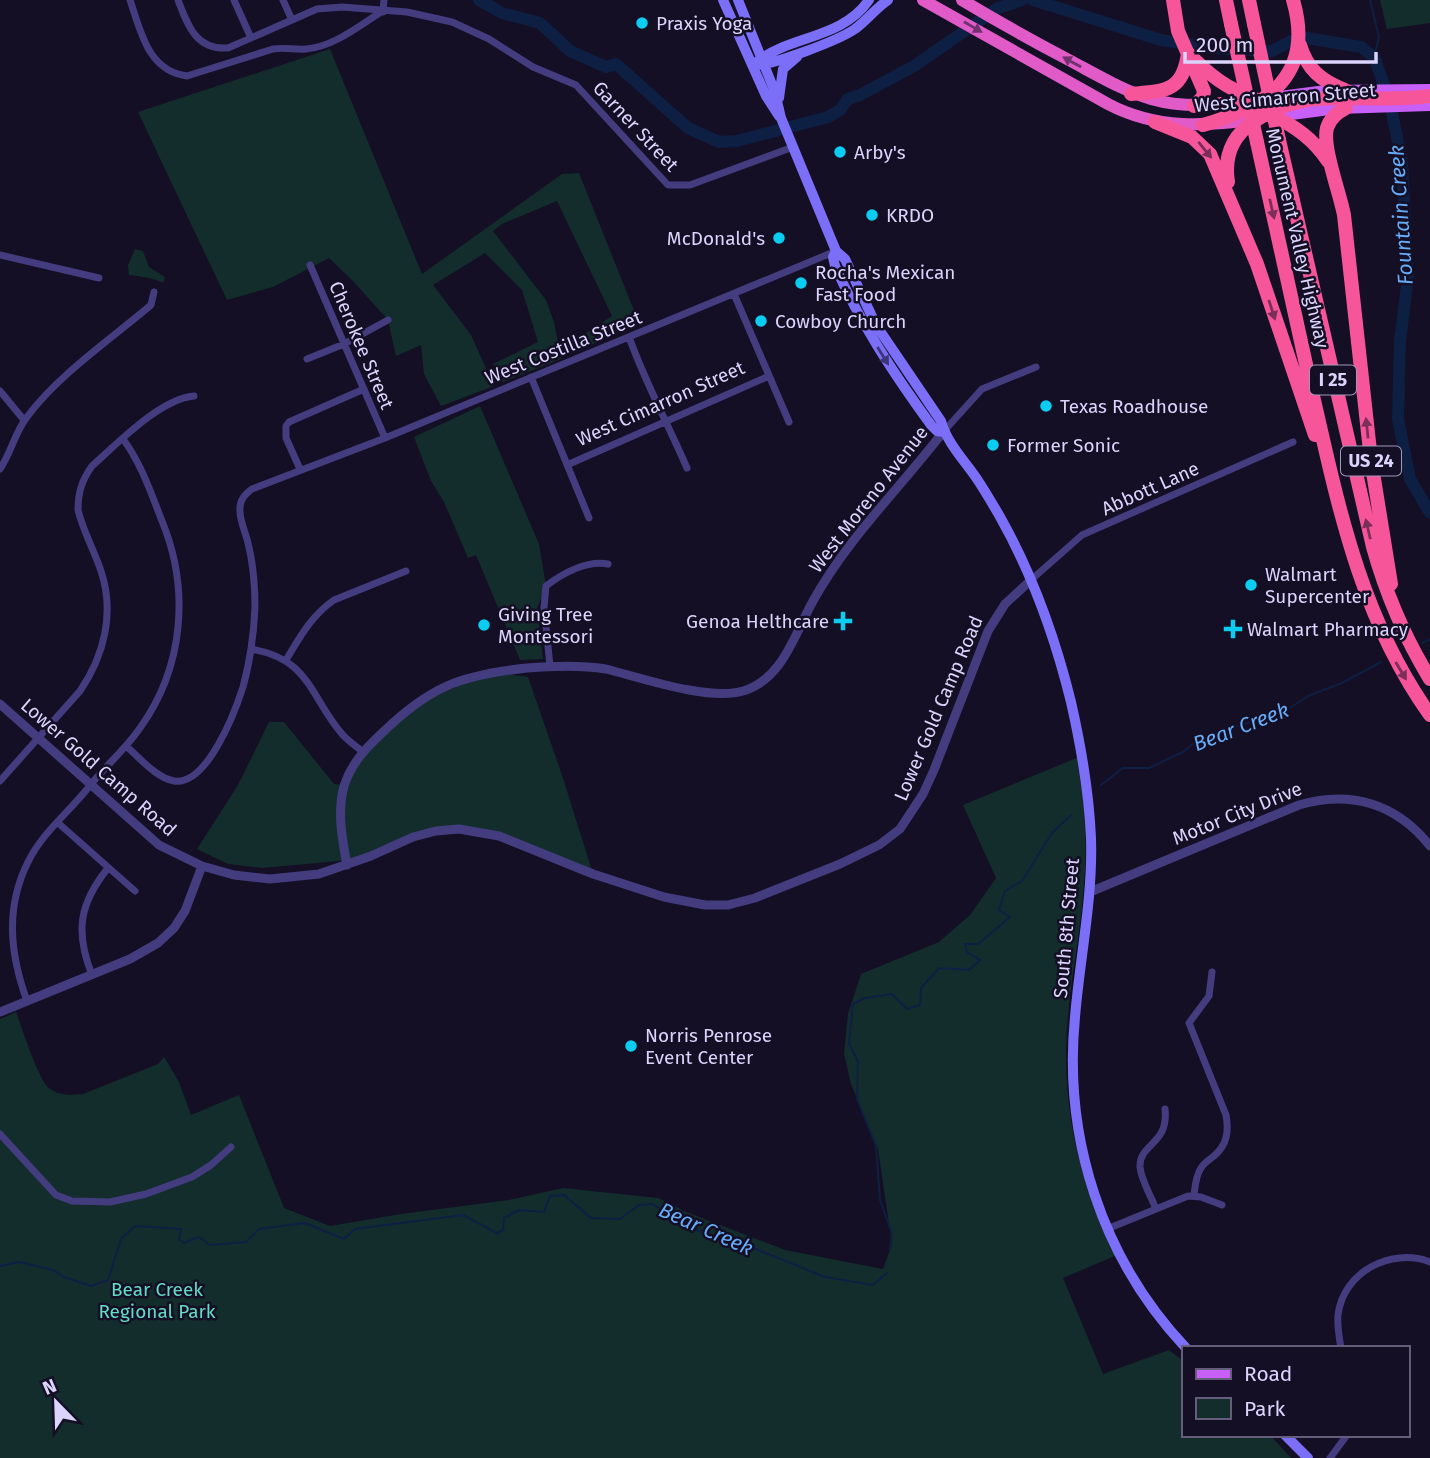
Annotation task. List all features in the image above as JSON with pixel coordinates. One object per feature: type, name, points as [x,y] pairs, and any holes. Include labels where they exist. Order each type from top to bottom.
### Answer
[{"type":"highway","name":"West Cimarron Street","points":[[923,0],[1115,108],[1156,122],[1203,125]]},
{"type":"highway","points":[[1173,0],[1176,22],[1203,91],[1203,97],[1194,106]]},
{"type":"highway","name":"Monument Valley Highway","points":[[1226,0],[1335,493],[1373,612],[1396,662],[1430,715]]},
{"type":"highway","name":"Monument Valley Highway","points":[[1249,0],[1373,547],[1382,580],[1397,617],[1430,679]]},
{"type":"highway","points":[[1231,201],[1226,173],[1228,151],[1300,61],[1298,18],[1293,0]]},
{"type":"highway","name":"West Cimarron Street","points":[[964,1],[1131,94],[1160,102],[1194,106],[1220,104]]},
{"type":"highway","points":[[1131,94],[1163,91],[1174,86],[1191,60]]},
{"type":"highway","points":[[1191,60],[1222,85],[1261,108]]},
{"type":"highway","points":[[1300,61],[1343,101]]},
{"type":"highway","points":[[1203,125],[1261,108],[1310,99],[1343,101],[1428,95]]},
{"type":"highway","points":[[1331,165],[1327,126],[1343,101]]},
{"type":"highway","name":"US 24","points":[[1220,104],[1261,108],[1313,141],[1331,165],[1343,215],[1372,471],[1397,617]]},
{"type":"highway","name":"US 24","points":[[1156,122],[1192,137],[1205,146],[1261,275],[1335,493]]},
{"type":"main road","name":"South 8th Street","points":[[723,0],[760,63],[779,104],[781,118]]},
{"type":"main road","name":"South 8th Street","points":[[738,0],[760,63],[770,103],[781,118],[836,251],[845,259],[876,326],[941,421],[943,432],[987,494],[1031,580],[1049,626],[1064,676],[1084,769],[1091,839],[1090,891],[1074,1020],[1072,1074],[1075,1114],[1086,1167],[1107,1229],[1144,1295],[1184,1346]]},
{"type":"main road","points":[[760,63],[847,22],[861,11],[869,0]]},
{"type":"main road","points":[[760,63],[810,48],[852,31],[888,0]]},
{"type":"main road","points":[[779,104],[783,69],[810,48]]},
{"type":"main road","name":"West Cimarron Street","points":[[1261,108],[1343,101]]},
{"type":"main road","name":"West Cimarron Street","points":[[1261,108],[1343,101]]},
{"type":"main road","points":[[1287,1437],[1308,1458]]},
{"type":"street","points":[[130,0],[147,50],[155,60],[174,74],[187,76],[273,49],[306,49],[325,45],[383,12],[384,0]]},
{"type":"street","name":"Garner Street","points":[[177,0],[190,32],[210,47],[228,48],[317,9],[342,7],[407,12],[462,25],[533,67],[576,85],[668,185],[691,185],[791,142]]},
{"type":"street","points":[[234,0],[251,38]]},
{"type":"street","points":[[283,0],[292,20]]},
{"type":"street","name":"West Costilla Street","points":[[242,500],[252,489],[385,438],[836,251]]},
{"type":"street","points":[[0,255],[99,278]]},
{"type":"street","name":"Cherokee Street","points":[[310,265],[385,438]]},
{"type":"street","points":[[0,470],[24,421],[39,401],[151,305],[154,292]]},
{"type":"street","points":[[734,293],[789,422]]},
{"type":"street","points":[[307,359],[344,344],[388,320]]},
{"type":"street","points":[[629,337],[637,361],[667,420],[687,468]]},
{"type":"street","name":"West Moreno Avenue","points":[[347,865],[341,827],[342,797],[350,772],[363,752],[401,715],[440,688],[474,675],[550,666],[596,667],[713,694],[744,691],[763,681],[783,660],[813,601],[836,564],[943,432],[982,389],[1036,367]]},
{"type":"street","name":"West Cimarron Street","points":[[567,465],[769,376]]},
{"type":"street","points":[[531,377],[589,517]]},
{"type":"street","points":[[300,469],[286,438],[286,426],[289,422],[363,389]]},
{"type":"street","points":[[0,391],[24,421]]},
{"type":"street","points":[[0,781],[80,691],[102,650],[106,619],[104,587],[81,524],[78,498],[85,476],[92,466],[151,416],[181,397],[194,396]]},
{"type":"street","points":[[27,1001],[13,953],[13,908],[28,861],[57,822],[126,746],[149,715],[169,671],[177,639],[180,595],[174,555],[137,461],[124,439]]},
{"type":"street","name":"Abbott Lane","points":[[1031,580],[1082,535],[1293,442]]},
{"type":"street","points":[[126,746],[162,776],[181,781],[193,776],[207,761],[232,717],[243,686],[251,649],[255,607],[253,575],[240,515],[242,500],[231,495]]},
{"type":"street","points":[[550,666],[544,609],[546,586],[558,577],[596,562],[608,564]]},
{"type":"street","points":[[286,660],[311,620],[325,606],[406,571]]},
{"type":"street","name":"Lower Gold Camp Road","points":[[0,704],[159,845],[202,866],[234,875],[270,879],[303,877],[347,865],[413,837],[448,830],[470,830],[499,836],[623,885],[664,897],[716,906],[755,898],[827,869],[891,837],[908,819],[934,770],[988,631],[1005,604],[1031,580]]},
{"type":"street","points":[[251,649],[275,654],[286,660],[305,678],[342,733],[363,752]]},
{"type":"street","points":[[181,781],[183,792]]},
{"type":"street","name":"Motor City Drive","points":[[1090,891],[1299,805],[1333,798],[1368,802],[1382,808],[1411,825],[1430,846]]},
{"type":"street","points":[[57,822],[135,891]]},
{"type":"street","points":[[0,1012],[92,975],[158,943],[174,928],[185,911],[202,866]]},
{"type":"street","points":[[92,975],[82,942],[82,922],[91,891],[108,868]]},
{"type":"street","points":[[1194,1195],[1198,1172],[1220,1150],[1228,1130],[1226,1115],[1188,1023],[1209,996],[1212,972]]},
{"type":"street","points":[[1156,1209],[1140,1165],[1144,1152],[1161,1135],[1166,1119],[1165,1109]]},
{"type":"street","points":[[0,1134],[56,1195],[72,1201],[110,1202],[146,1194],[192,1177],[231,1147]]},
{"type":"street","points":[[1107,1229],[1194,1195],[1222,1205]]},
{"type":"street","points":[[1341,1346],[1338,1325],[1340,1306],[1360,1274],[1376,1264],[1397,1258],[1430,1262]]},
{"type":"street","points":[[1330,1458],[1345,1437]]},
{"type":"green space","points":[[1380,0],[1430,0],[1430,23],[1387,29]]},
{"type":"green space","points":[[330,49],[422,274],[562,174],[579,173],[639,323],[573,353],[569,348],[574,341],[612,316],[557,201],[502,224],[493,231],[546,300],[554,322],[561,359],[503,382],[493,364],[538,342],[522,290],[485,253],[433,285],[471,335],[494,386],[441,406],[424,374],[421,345],[396,356],[388,320],[329,258],[273,287],[227,300],[138,112]]},
{"type":"green space","points":[[135,249],[143,251],[149,267],[165,277],[163,283],[129,275],[128,265]]},
{"type":"green space","points":[[480,406],[539,544],[546,586],[537,608],[543,659],[520,660],[476,555],[468,558],[444,502],[431,481],[414,437]]},
{"type":"green space","points":[[492,672],[528,677],[593,874],[470,830],[426,833],[360,859],[262,868],[228,864],[197,849],[238,785],[269,722],[284,722],[334,784],[344,785],[350,772],[413,705]]},
{"type":"green space","name":"Bear Creek Regional Park","points":[[1079,757],[1086,853],[1066,1050],[1069,1104],[1078,1156],[1095,1206],[1117,1255],[1063,1278],[1103,1374],[1169,1350],[1182,1360],[1182,1437],[1272,1437],[1291,1458],[0,1458],[0,1019],[16,1012],[41,1076],[50,1089],[58,1093],[83,1094],[158,1064],[164,1057],[179,1082],[191,1115],[239,1095],[284,1208],[330,1226],[509,1200],[563,1188],[658,1198],[684,1211],[785,1250],[883,1269],[892,1245],[878,1149],[851,1084],[844,1054],[848,1014],[861,974],[939,942],[970,915],[996,878],[963,805]]},
{"type":"waterway","name":"Fountain Creek","points":[[479,0],[502,13],[540,23],[570,51],[606,67],[616,64],[688,128],[719,142],[737,141],[828,117],[840,110],[848,99],[914,66],[998,8],[1022,0]]},
{"type":"waterway","name":"Fountain Creek","points":[[1033,0],[1161,40],[1223,49],[1272,51],[1293,40],[1307,38],[1361,47],[1374,57],[1389,99],[1402,162],[1408,277],[1400,341],[1398,419],[1410,479],[1430,513]]},
{"type":"waterway","points":[[1370,0],[1379,37],[1374,57]]},
{"type":"waterway","name":"Bear Creek","points":[[1422,643],[1430,639]]},
{"type":"waterway","name":"Bear Creek","points":[[1101,785],[1123,768],[1149,768],[1183,752],[1213,733],[1282,713],[1310,695],[1342,683],[1381,662]]},
{"type":"waterway","name":"Bear Creek","points":[[890,1249],[892,1234],[880,1200],[876,1146],[857,1099],[858,1062],[849,1043],[853,1004],[865,998],[892,994],[907,1009],[920,1005],[921,988],[939,968],[969,970],[980,960],[967,952],[965,944],[978,944],[1010,917],[999,910],[1005,891],[1022,881],[1052,833],[1071,815]]},
{"type":"waterway","name":"Bear Creek","points":[[0,1266],[19,1262],[53,1270],[64,1277],[91,1286],[108,1280],[121,1239],[135,1226],[181,1229],[179,1239],[184,1243],[199,1237],[210,1245],[246,1242],[259,1229],[305,1223],[344,1239],[355,1229],[463,1215],[497,1233],[503,1230],[504,1218],[519,1210],[544,1212],[550,1196],[564,1195],[591,1218],[620,1219],[639,1205],[653,1204],[682,1223],[703,1232],[736,1241],[825,1277],[873,1285],[887,1273]]},
{"type":"place","name":"Praxis Yoga","points":[[642,23]]},
{"type":"place","name":"Arby's","points":[[840,152]]},
{"type":"place","name":"KRDO","points":[[872,215]]},
{"type":"place","name":"McDonald's","points":[[779,238]]},
{"type":"place","name":"Rocha's Mexican Fast Food","points":[[801,283]]},
{"type":"place","name":"Cowboy Church","points":[[761,321]]},
{"type":"place","name":"Texas Roadhouse","points":[[1046,406]]},
{"type":"place","name":"Former Sonic","points":[[993,445]]},
{"type":"place","name":"Walmart Supercenter","points":[[1251,585]]},
{"type":"place","name":"Genoa Helthcare","points":[[843,621]]},
{"type":"place","name":"Giving Tree Montessori","points":[[484,625]]},
{"type":"place","name":"Walmart Pharmacy","points":[[1233,629]]},
{"type":"place","name":"Norris Penrose Event Center","points":[[631,1046]]}]
